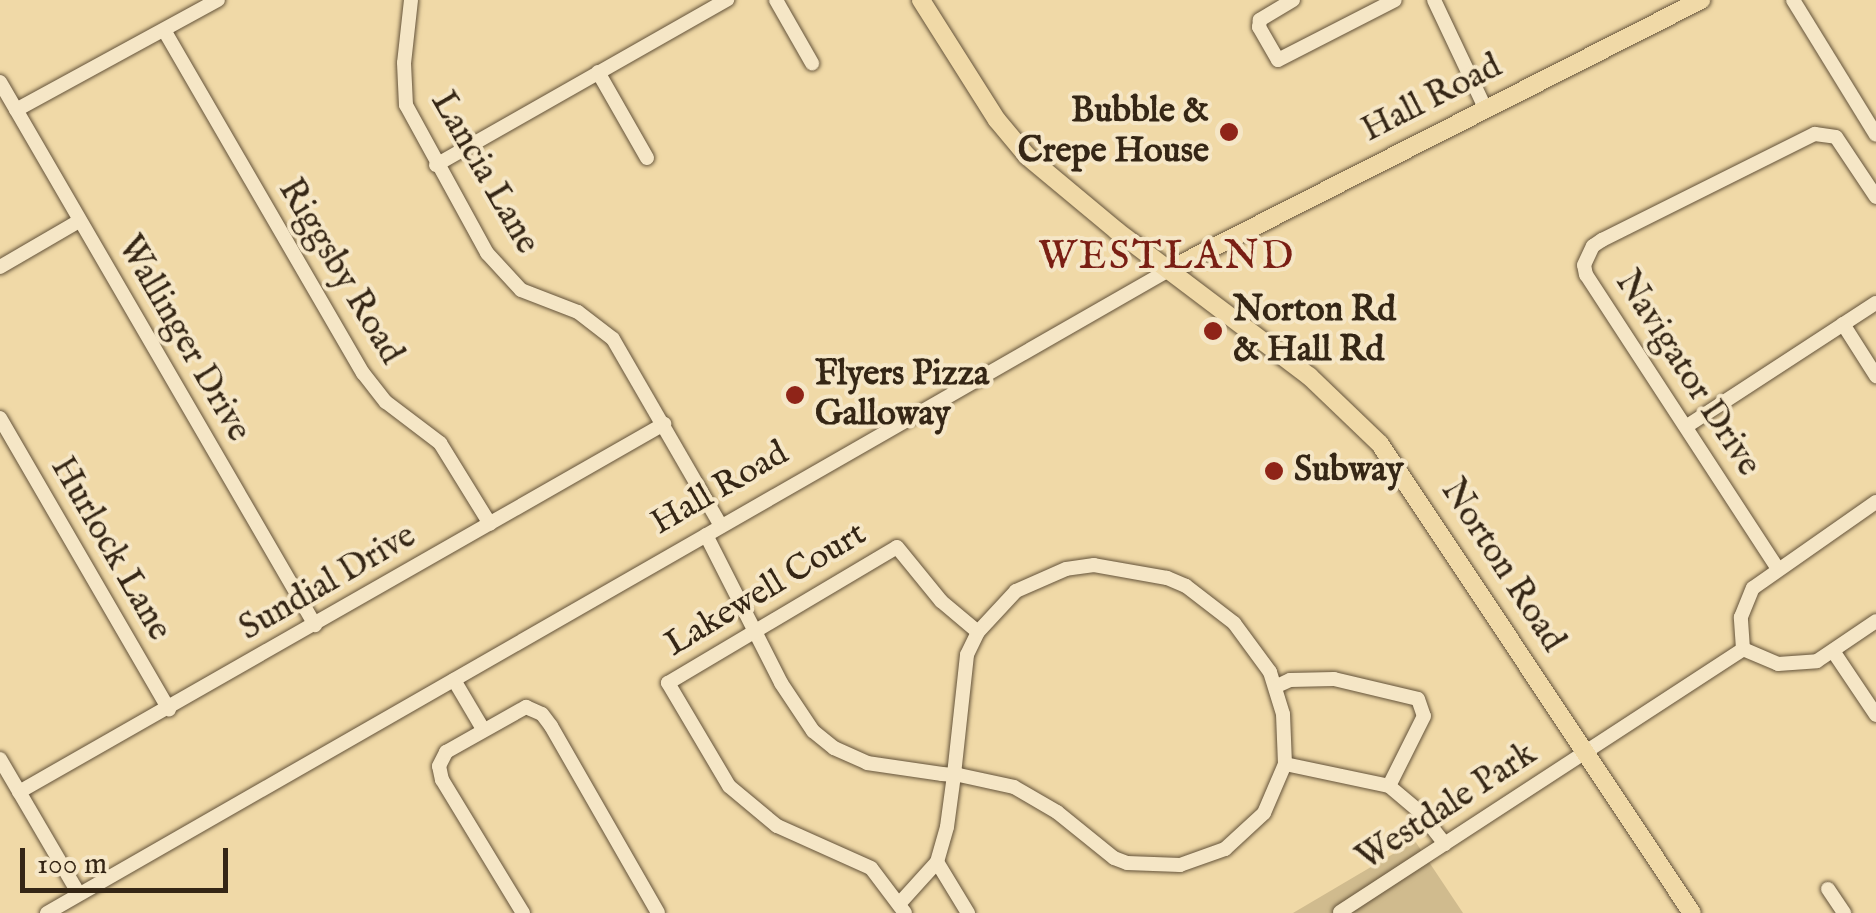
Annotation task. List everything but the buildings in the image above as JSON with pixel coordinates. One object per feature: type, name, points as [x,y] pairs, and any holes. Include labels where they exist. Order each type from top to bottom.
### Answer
[{"type":"main road","name":"Hall Road","points":[[1170,270],[1701,0]]},
{"type":"main road","name":"Norton Road","points":[[925,1],[998,120],[1027,156],[1309,376],[1380,444],[1692,913]]},
{"type":"street","points":[[16,110],[218,0]]},
{"type":"street","name":"Lancia Lane","points":[[411,0],[404,64],[406,105],[436,165],[504,276],[521,290],[598,325],[628,358],[722,526]]},
{"type":"street","points":[[436,165],[727,0]]},
{"type":"street","points":[[776,0],[812,63]]},
{"type":"street","points":[[1293,0],[1260,20],[1259,27],[1278,60],[1395,0]]},
{"type":"street","points":[[1434,0],[1485,108]]},
{"type":"street","points":[[1793,0],[1876,135]]},
{"type":"street","name":"Riggsby Road","points":[[164,30],[362,373],[386,402],[440,443],[490,524]]},
{"type":"street","points":[[598,72],[646,158]]},
{"type":"street","name":"Wallinger Drive","points":[[0,82],[315,625]]},
{"type":"street","name":"Navigator Drive","points":[[1778,568],[1586,275],[1584,265],[1592,246],[1815,134],[1836,137],[1876,197]]},
{"type":"street","points":[[0,266],[80,221]]},
{"type":"street","name":"Hall Road","points":[[47,913],[1170,270]]},
{"type":"street","points":[[1687,426],[1876,303]]},
{"type":"street","points":[[1843,324],[1876,376]]},
{"type":"street","name":"Hurlock Lane","points":[[0,418],[168,709]]},
{"type":"street","name":"Sundial Drive","points":[[19,792],[664,424]]},
{"type":"street","points":[[1876,502],[1778,568],[1747,596],[1740,617],[1743,649],[1778,664],[1796,665],[1816,661],[1876,621]]},
{"type":"street","points":[[706,535],[795,705],[814,732],[834,748],[867,763],[954,775],[1014,787],[1057,812],[1114,858],[1162,867],[1224,850],[1244,834],[1275,794],[1286,764],[1284,714],[1277,686],[1253,645],[1211,603],[1167,578],[1123,568],[1066,569],[1034,582],[1000,604],[978,632],[967,655],[954,775],[937,862],[903,908]]},
{"type":"street","name":"Lakewell Court","points":[[903,908],[871,868],[777,826],[729,786],[668,683],[897,547],[941,600],[978,632]]},
{"type":"street","name":"Westdale Park","points":[[1340,912],[1743,649]]},
{"type":"street","points":[[1833,651],[1876,715]]},
{"type":"street","points":[[1277,686],[1290,680],[1334,679],[1418,699],[1424,716],[1389,786]]},
{"type":"street","points":[[454,680],[483,729]]},
{"type":"street","points":[[523,913],[442,780],[440,766],[446,752],[526,707],[542,714],[658,913]]},
{"type":"street","points":[[0,759],[80,894]]},
{"type":"street","points":[[1286,764],[1389,786],[1419,812],[1446,844]]},
{"type":"street","points":[[937,862],[968,913]]},
{"type":"street","points":[[1828,889],[1844,913]]},
{"type":"shaded area","points":[[1415,841],[1463,913],[1293,913]]},
{"type":"place","name":"Bubble & Crepe House","points":[[1229,132]]},
{"type":"place","name":"Norton Rd & Hall Rd","points":[[1213,331]]},
{"type":"place","name":"Flyers Pizza Galloway","points":[[795,395]]},
{"type":"place","name":"Subway","points":[[1274,471]]},
{"type":"district","name":"WESTLAND","points":[[1167,258]]}]
